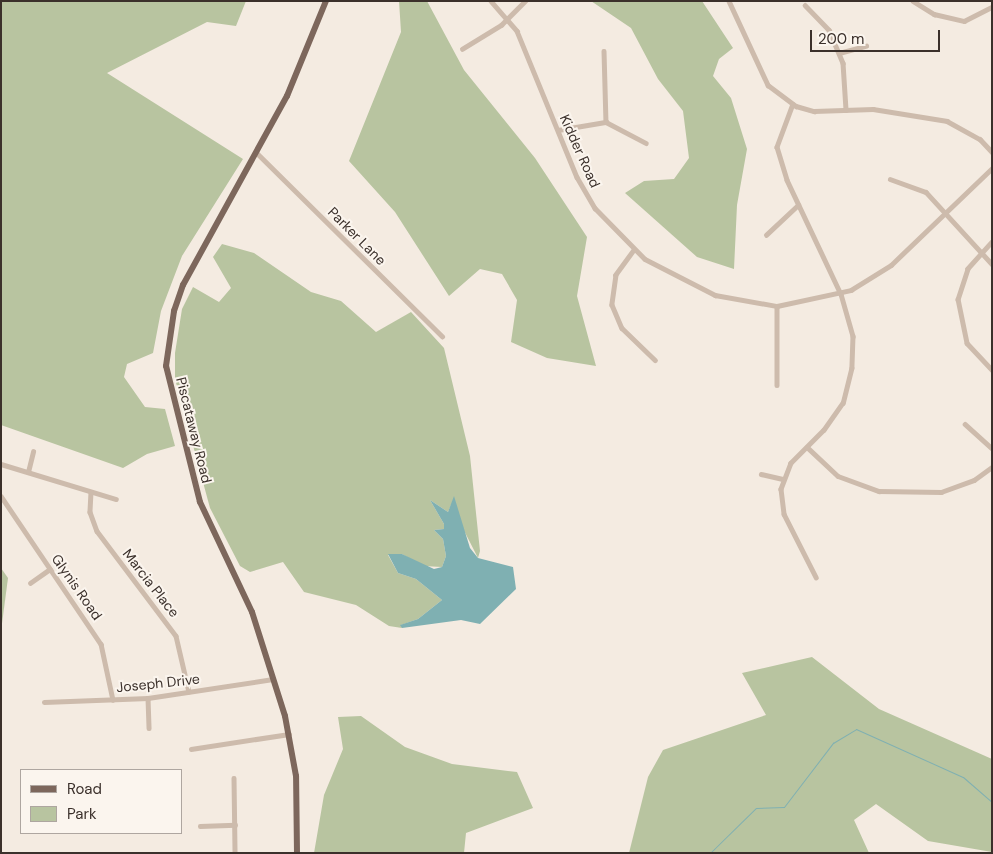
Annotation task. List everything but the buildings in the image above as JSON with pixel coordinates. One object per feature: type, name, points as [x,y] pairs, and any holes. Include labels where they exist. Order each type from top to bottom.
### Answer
[{"type":"main road","name":"Piscataway Road","points":[[297,853],[296,776],[289,734],[246,596],[200,502],[166,366],[174,310],[183,285],[256,152],[303,61],[326,1]]},
{"type":"street","name":"Kidder Road","points":[[491,1],[509,18],[588,197],[634,250],[700,289],[776,306],[841,294],[891,265],[992,168]]},
{"type":"street","points":[[462,49],[509,18],[525,1]]},
{"type":"street","points":[[729,1],[768,85],[792,104],[814,111],[873,109],[947,122],[980,139],[992,152]]},
{"type":"street","points":[[913,1],[934,14],[964,21],[992,7]]},
{"type":"street","points":[[805,5],[829,30],[839,53],[846,110]]},
{"type":"street","points":[[839,53],[866,46]]},
{"type":"street","points":[[604,51],[606,122]]},
{"type":"street","points":[[792,104],[777,147],[798,205],[841,294],[853,336],[850,382],[835,415],[782,479],[784,514],[816,577]]},
{"type":"street","points":[[558,130],[606,122],[646,143]]},
{"type":"street","name":"Parker Lane","points":[[256,152],[442,336]]},
{"type":"street","points":[[890,179],[926,192],[944,216],[992,264]]},
{"type":"street","points":[[766,235],[798,205]]},
{"type":"street","points":[[992,242],[980,252],[961,284],[958,308],[967,343],[992,370]]},
{"type":"street","points":[[634,250],[616,275],[612,305],[622,328],[655,360]]},
{"type":"street","points":[[776,306],[777,385]]},
{"type":"street","points":[[966,424],[992,448]]},
{"type":"street","points":[[807,447],[838,476],[879,491],[941,492],[974,480],[992,467]]},
{"type":"street","points":[[28,472],[33,452]]},
{"type":"street","points":[[1,464],[116,499]]},
{"type":"street","points":[[761,474],[782,479]]},
{"type":"street","name":"Marcia Place","points":[[91,492],[90,512],[97,531],[176,636],[189,692]]},
{"type":"street","name":"Glynis Road","points":[[1,496],[101,644],[112,700]]},
{"type":"street","points":[[30,583],[50,569]]},
{"type":"street","name":"Joseph Drive","points":[[44,702],[148,698],[273,679]]},
{"type":"street","points":[[148,698],[149,728]]},
{"type":"street","points":[[190,749],[289,734]]},
{"type":"street","points":[[234,778],[235,853]]},
{"type":"street","points":[[200,826],[235,825]]},
{"type":"green space","points":[[1,1],[246,1],[236,26],[207,22],[107,73],[243,159],[182,256],[161,311],[153,353],[127,364],[124,377],[145,407],[165,409],[175,446],[147,454],[123,468],[1,425]]},
{"type":"green space","points":[[399,1],[427,1],[464,70],[535,158],[587,237],[577,296],[596,366],[547,358],[511,342],[517,300],[502,274],[480,269],[449,296],[395,212],[349,161],[401,32]]},
{"type":"green space","points":[[591,1],[702,1],[733,48],[719,59],[713,76],[731,98],[747,149],[737,205],[734,269],[697,257],[625,193],[644,181],[674,179],[689,158],[683,111],[658,79],[631,28]]},
{"type":"green space","points":[[222,244],[254,253],[311,292],[341,301],[376,332],[411,312],[444,348],[470,456],[480,551],[478,558],[451,505],[448,512],[430,500],[444,524],[444,529],[434,530],[443,539],[446,556],[442,567],[423,566],[402,554],[388,555],[398,573],[416,579],[442,600],[418,619],[401,625],[402,628],[389,626],[356,605],[304,592],[283,562],[250,572],[240,566],[210,508],[175,379],[175,353],[182,309],[193,287],[219,302],[231,288],[213,257]]},
{"type":"green space","points":[[1,568],[8,578],[1,631]]},
{"type":"green space","points":[[812,657],[879,709],[992,759],[992,852],[928,841],[876,804],[854,820],[869,853],[629,853],[648,777],[663,750],[766,715],[742,673]]},
{"type":"green space","points":[[361,716],[405,747],[452,764],[517,772],[533,808],[466,833],[464,853],[314,853],[324,795],[343,749],[338,717]]},
{"type":"water","points":[[454,496],[470,548],[478,558],[513,567],[516,589],[480,624],[461,620],[402,628],[400,625],[418,619],[442,600],[416,579],[398,573],[388,554],[402,554],[434,569],[442,567],[446,556],[443,539],[434,530],[444,529],[444,524],[430,500],[448,512]]},
{"type":"waterway","points":[[710,853],[756,808],[784,807],[833,743],[856,729],[963,777],[992,802]]}]
